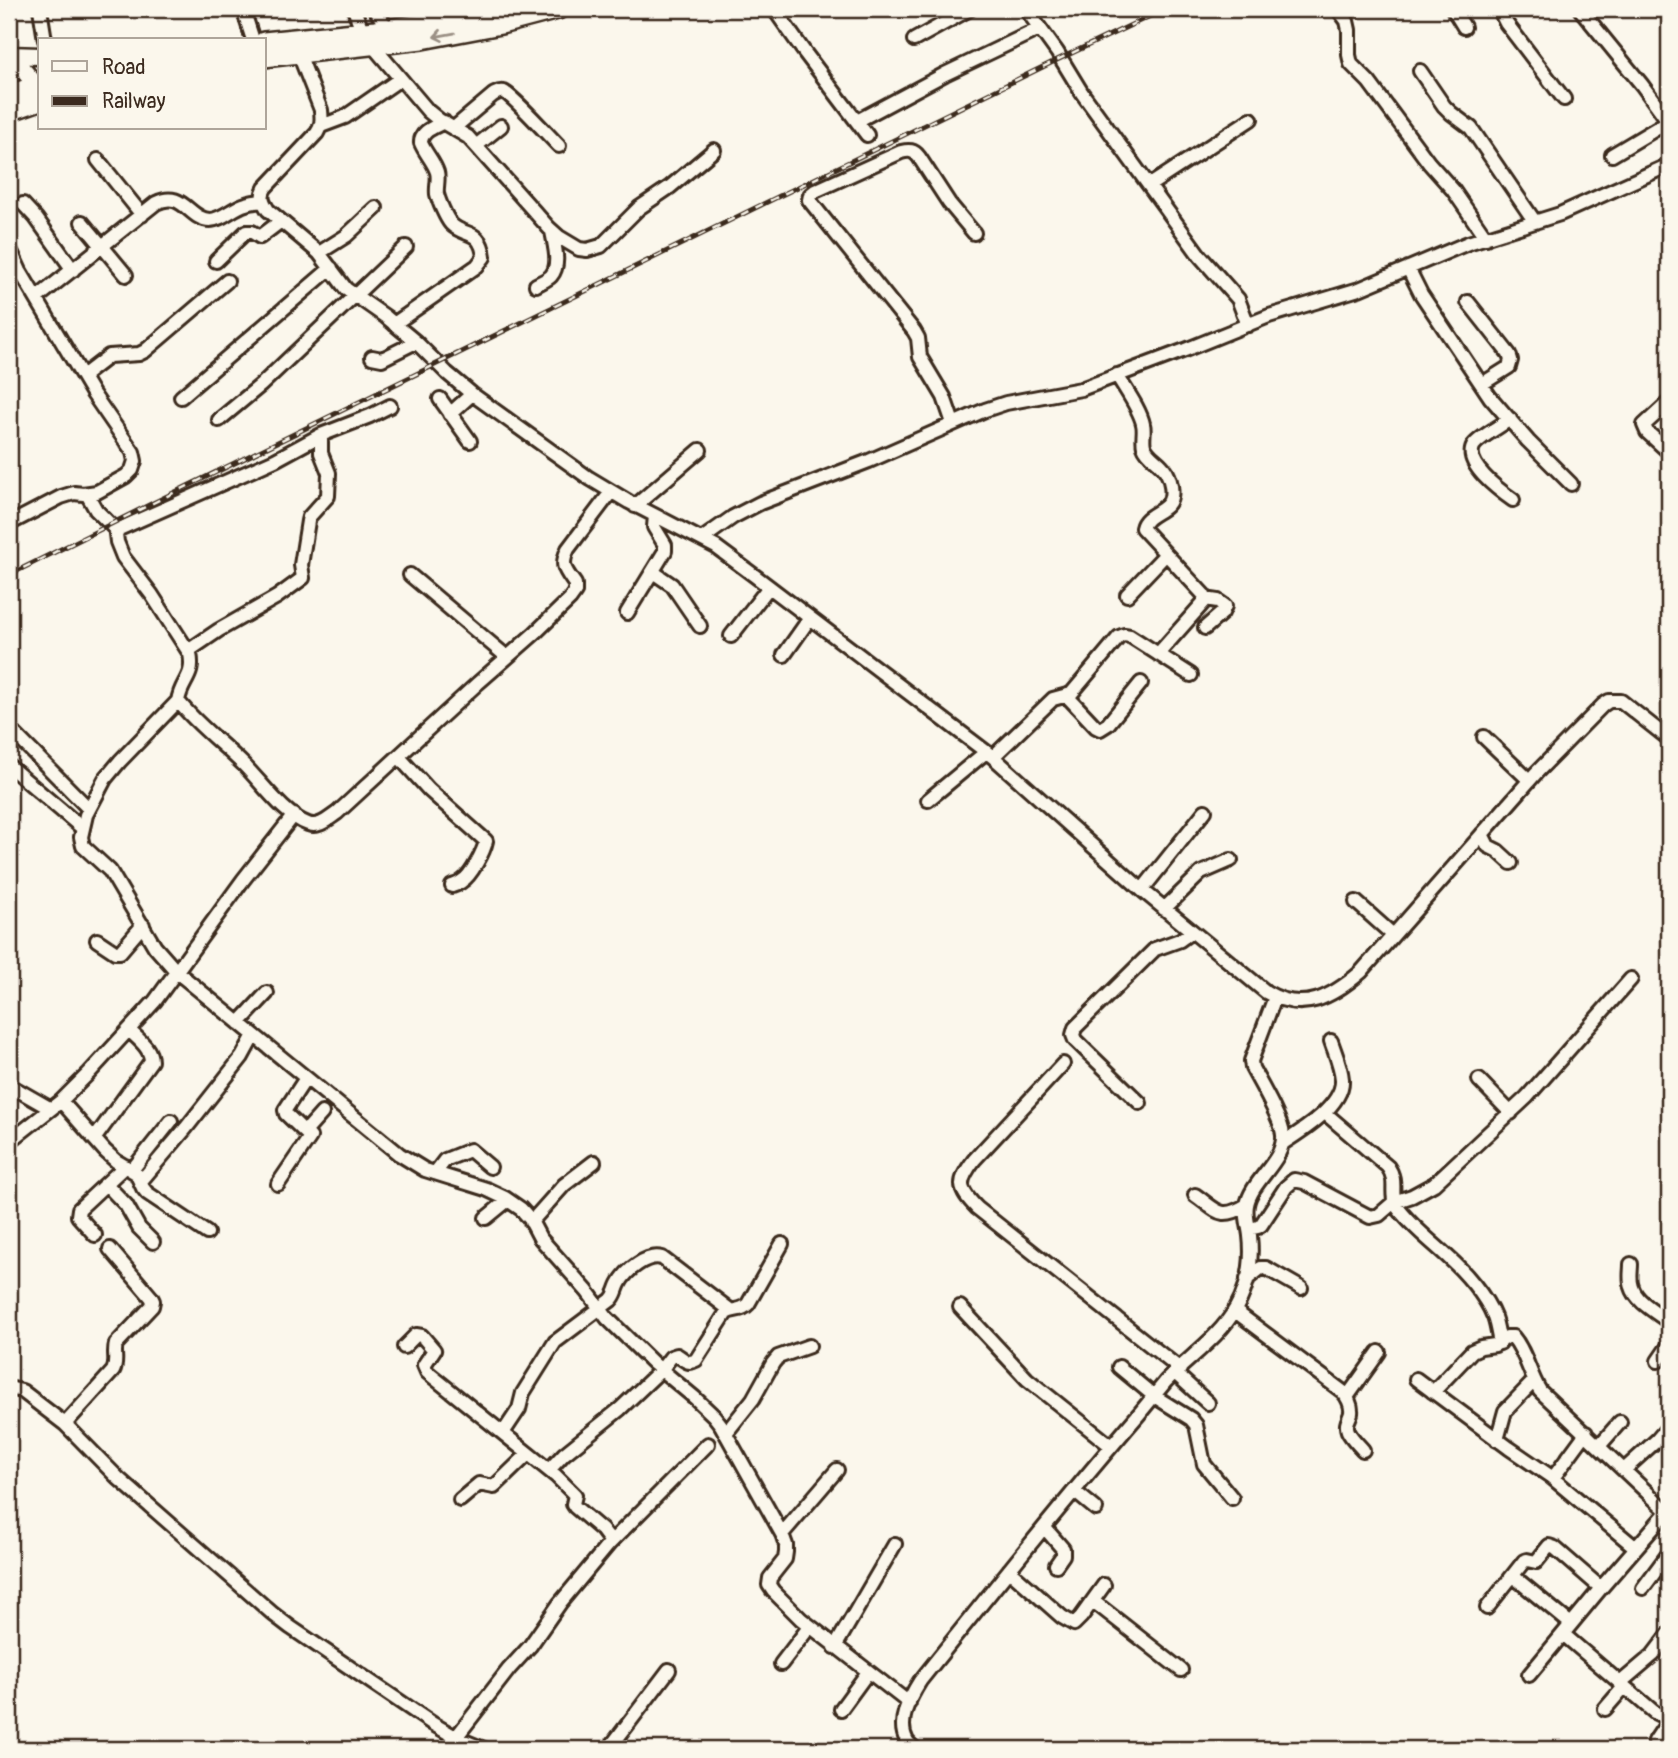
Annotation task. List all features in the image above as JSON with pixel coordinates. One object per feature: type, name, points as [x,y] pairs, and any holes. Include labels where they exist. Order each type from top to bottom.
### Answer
[{"type":"highway","points":[[266,57],[299,54],[368,39],[388,29],[495,9]]},
{"type":"highway","points":[[266,41],[422,39],[501,24],[558,9]]},
{"type":"highway","points":[[9,95],[38,88]]},
{"type":"highway","points":[[9,111],[38,89]]},
{"type":"main road","points":[[21,55],[27,73],[38,87]]},
{"type":"street","points":[[40,9],[46,38]]},
{"type":"street","points":[[243,9],[252,38]]},
{"type":"street","points":[[354,9],[368,39],[428,111],[468,137],[552,231],[579,249],[601,246],[634,212],[670,187],[714,150]]},
{"type":"street","points":[[376,9],[388,29]]},
{"type":"street","points":[[774,9],[867,135]]},
{"type":"street","points":[[914,40],[970,9]]},
{"type":"street","points":[[1026,9],[1082,93],[1200,256],[1238,299],[1248,325]]},
{"type":"street","points":[[1338,9],[1347,21],[1352,64],[1378,93],[1486,238]]},
{"type":"street","points":[[1453,9],[1464,27]]},
{"type":"street","points":[[1508,9],[1503,12],[1506,23],[1564,99]]},
{"type":"street","points":[[1580,9],[1669,121],[1612,155]]},
{"type":"street","points":[[856,121],[1039,29]]},
{"type":"street","points":[[299,54],[321,110],[321,126],[265,188],[261,194],[262,201],[268,210],[319,253],[341,282],[416,342],[472,394],[611,492],[716,547],[989,754],[1164,909],[1275,998],[1306,1003],[1346,985],[1361,972],[1529,780],[1609,701],[1628,704],[1669,739]]},
{"type":"street","points":[[1420,71],[1451,113],[1471,128],[1535,222]]},
{"type":"street","points":[[321,126],[345,117],[400,79]]},
{"type":"street","points":[[394,324],[477,266],[484,257],[478,240],[469,232],[452,226],[449,220],[437,195],[437,171],[421,143],[423,134],[449,125],[499,92],[515,101],[559,146]]},
{"type":"street","points":[[1150,186],[1251,119]]},
{"type":"street","points":[[476,146],[501,126]]},
{"type":"street","points":[[953,423],[944,397],[920,357],[918,338],[914,331],[809,200],[810,195],[909,150],[919,157],[949,203],[974,233]]},
{"type":"street","points":[[98,160],[142,215]]},
{"type":"street","points":[[702,539],[733,517],[760,503],[869,461],[953,423],[1006,403],[1081,389],[1289,309],[1359,289],[1468,243],[1573,209],[1669,165]]},
{"type":"street","points":[[37,299],[156,203],[169,198],[209,220],[246,204],[262,201]]},
{"type":"street","points":[[23,204],[73,270]]},
{"type":"street","points":[[319,253],[346,236],[376,208]]},
{"type":"street","points":[[216,261],[246,232],[253,232],[260,237],[281,221]]},
{"type":"street","points":[[82,222],[126,275]]},
{"type":"street","points":[[536,285],[550,277],[554,270],[556,259],[552,231]]},
{"type":"street","points":[[9,247],[20,271],[83,376],[133,452],[135,461],[126,476],[97,492],[74,493],[61,497],[9,524]]},
{"type":"street","points":[[219,420],[261,385],[406,247]]},
{"type":"street","points":[[181,397],[331,268]]},
{"type":"street","points":[[1408,268],[1426,302],[1495,403],[1536,450],[1571,484]]},
{"type":"street","points":[[83,376],[109,356],[134,355],[145,351],[227,281]]},
{"type":"street","points":[[1468,302],[1511,360],[1509,367],[1482,384]]},
{"type":"street","points":[[372,357],[382,359],[416,342]]},
{"type":"street","points":[[1117,375],[1143,422],[1143,444],[1152,458],[1162,466],[1171,484],[1169,504],[1143,523],[1142,528],[1205,599]]},
{"type":"street","points":[[450,414],[472,394]]},
{"type":"street","points":[[440,399],[470,441]]},
{"type":"street","points":[[1669,402],[1644,425],[1647,432],[1669,452]]},
{"type":"street","points":[[117,531],[275,460],[321,435],[390,406]]},
{"type":"street","points":[[1510,419],[1477,442],[1472,450],[1473,458],[1485,478],[1513,500]]},
{"type":"street","points":[[188,650],[278,597],[303,578],[302,565],[309,517],[326,500],[329,490],[329,472],[321,453],[321,435]]},
{"type":"street","points":[[635,506],[700,450]]},
{"type":"street","points":[[178,701],[293,815],[306,823],[321,824],[399,757],[570,599],[575,592],[575,584],[566,572],[564,557],[611,492]]},
{"type":"street","points":[[87,494],[96,510],[117,531],[117,542],[123,557],[188,650],[191,663],[190,674],[178,701],[105,779],[82,828],[83,846],[110,871],[155,947],[177,972],[399,1154],[425,1170],[486,1189],[521,1209],[540,1238],[587,1290],[607,1318],[721,1425],[786,1545],[785,1559],[770,1578],[769,1585],[788,1607],[810,1626],[909,1703]]},
{"type":"street","points":[[627,613],[666,551],[654,527],[655,516]]},
{"type":"street","points":[[1127,595],[1166,554]]},
{"type":"street","points":[[653,572],[672,585],[700,626]]},
{"type":"street","points":[[410,575],[507,657]]},
{"type":"street","points":[[731,636],[769,587]]},
{"type":"street","points":[[1205,599],[1218,601],[1225,606],[1205,628]]},
{"type":"street","points":[[1158,654],[1205,599]]},
{"type":"street","points":[[784,655],[810,618]]},
{"type":"street","points":[[928,800],[989,754],[1053,699],[1075,691],[1119,637],[1130,636],[1191,674]]},
{"type":"street","points":[[1067,696],[1100,729],[1108,724],[1141,682]]},
{"type":"street","points":[[9,728],[89,810]]},
{"type":"street","points":[[1483,737],[1529,780]]},
{"type":"street","points":[[399,757],[429,790],[486,841],[467,877],[452,886]]},
{"type":"street","points":[[9,766],[82,828]]},
{"type":"street","points":[[1142,890],[1205,811]]},
{"type":"street","points":[[9,1142],[56,1105],[155,1001],[293,815]]},
{"type":"street","points":[[1482,834],[1488,846],[1511,863]]},
{"type":"street","points":[[1164,909],[1201,873],[1231,860]]},
{"type":"street","points":[[1356,902],[1393,935]]},
{"type":"street","points":[[97,940],[115,952],[120,951],[143,925]]},
{"type":"street","points":[[1140,1103],[1084,1051],[1073,1035],[1076,1028],[1154,949],[1180,940],[1191,932]]},
{"type":"street","points":[[1249,1228],[1261,1225],[1286,1187],[1294,1180],[1304,1182],[1370,1217],[1379,1215],[1394,1202],[1434,1184],[1527,1097],[1631,979]]},
{"type":"street","points":[[239,1023],[267,993]]},
{"type":"street","points":[[1275,998],[1251,1061],[1281,1127],[1283,1143]]},
{"type":"street","points":[[95,1138],[151,1061],[149,1051],[129,1030]]},
{"type":"street","points":[[141,1181],[242,1057],[254,1035]]},
{"type":"street","points":[[915,1749],[907,1740],[903,1728],[909,1703],[920,1681],[1111,1446],[1154,1396],[1235,1311],[1242,1296],[1251,1258],[1247,1205],[1251,1195],[1283,1143],[1325,1113],[1341,1089],[1342,1075],[1331,1041]]},
{"type":"street","points":[[1063,1064],[974,1160],[963,1175],[961,1185],[964,1195],[1178,1371],[1208,1403]]},
{"type":"street","points":[[278,1184],[309,1140],[310,1136],[306,1131],[286,1114],[285,1110],[306,1078]]},
{"type":"street","points":[[1479,1080],[1511,1113]]},
{"type":"street","points":[[9,1085],[56,1105],[95,1138],[105,1151],[136,1172],[147,1193],[207,1233]]},
{"type":"street","points":[[306,1131],[322,1113]]},
{"type":"street","points":[[1325,1113],[1388,1167],[1394,1181],[1394,1202],[1398,1209],[1450,1258],[1481,1296],[1494,1318],[1500,1343]]},
{"type":"street","points":[[95,1235],[82,1221],[79,1209],[106,1184],[129,1168],[171,1121]]},
{"type":"street","points":[[435,1173],[445,1160],[470,1150],[491,1167]]},
{"type":"street","points":[[531,1222],[564,1185],[594,1162]]},
{"type":"street","points":[[106,1184],[153,1242]]},
{"type":"street","points":[[1195,1195],[1221,1213],[1233,1213],[1247,1205]]},
{"type":"street","points":[[486,1218],[508,1200]]},
{"type":"street","points":[[503,1433],[519,1409],[523,1393],[555,1342],[614,1297],[620,1282],[643,1260],[654,1256],[662,1258],[730,1310],[741,1310],[782,1244]]},
{"type":"street","points":[[65,1424],[113,1371],[116,1365],[113,1351],[116,1343],[152,1306],[151,1297],[110,1249]]},
{"type":"street","points":[[1631,1264],[1630,1279],[1635,1294],[1668,1318]]},
{"type":"street","points":[[1247,1279],[1261,1268],[1266,1268],[1301,1287]]},
{"type":"street","points":[[961,1307],[1027,1379],[1111,1446]]},
{"type":"street","points":[[549,1470],[564,1454],[611,1417],[674,1355],[687,1362],[695,1360],[730,1310]]},
{"type":"street","points":[[1235,1311],[1342,1391],[1351,1408],[1347,1421],[1348,1431],[1363,1450]]},
{"type":"street","points":[[404,1347],[416,1335],[422,1336],[435,1350],[424,1365],[427,1372],[549,1470],[575,1495],[575,1507],[606,1534],[611,1542]]},
{"type":"street","points":[[1433,1392],[1472,1351],[1513,1337],[1520,1345],[1540,1391],[1624,1471],[1667,1507],[1529,1675]]},
{"type":"street","points":[[1658,1361],[1669,1345]]},
{"type":"street","points":[[726,1433],[753,1399],[778,1357],[809,1346]]},
{"type":"street","points":[[1347,1397],[1379,1352]]},
{"type":"street","points":[[1119,1367],[1154,1396],[1191,1419],[1196,1425],[1203,1464],[1232,1498]]},
{"type":"street","points":[[1416,1379],[1553,1478],[1636,1548]]},
{"type":"street","points":[[1497,1440],[1505,1411],[1534,1381]]},
{"type":"street","points":[[9,1390],[22,1391],[65,1424],[118,1478],[273,1614],[422,1717],[457,1738],[484,1749]]},
{"type":"street","points":[[1599,1446],[1620,1422]]},
{"type":"street","points":[[1624,1471],[1669,1426]]},
{"type":"street","points":[[1553,1478],[1586,1433]]},
{"type":"street","points":[[447,1749],[611,1542],[708,1444]]},
{"type":"street","points":[[460,1500],[479,1484],[494,1487],[528,1454]]},
{"type":"street","points":[[782,1534],[837,1471]]},
{"type":"street","points":[[1074,1491],[1096,1509]]},
{"type":"street","points":[[1044,1527],[1063,1549],[1063,1555],[1056,1564]]},
{"type":"street","points":[[835,1647],[895,1544]]},
{"type":"street","points":[[1487,1608],[1524,1561],[1536,1562],[1546,1548],[1552,1546],[1601,1588]]},
{"type":"street","points":[[1643,1588],[1669,1553]]},
{"type":"street","points":[[1009,1570],[1068,1622],[1074,1624],[1104,1585]]},
{"type":"street","points":[[1513,1576],[1622,1685],[1654,1712],[1660,1715],[1669,1714]]},
{"type":"street","points":[[1093,1601],[1181,1670]]},
{"type":"street","points":[[781,1664],[810,1626]]},
{"type":"street","points":[[1605,1709],[1622,1685],[1653,1655],[1669,1634]]},
{"type":"street","points":[[609,1749],[669,1670]]},
{"type":"street","points":[[841,1709],[868,1672]]},
{"type":"street","points":[[1655,1741],[1669,1720]]},
{"type":"railway","points":[[9,575],[1165,9]]}]
